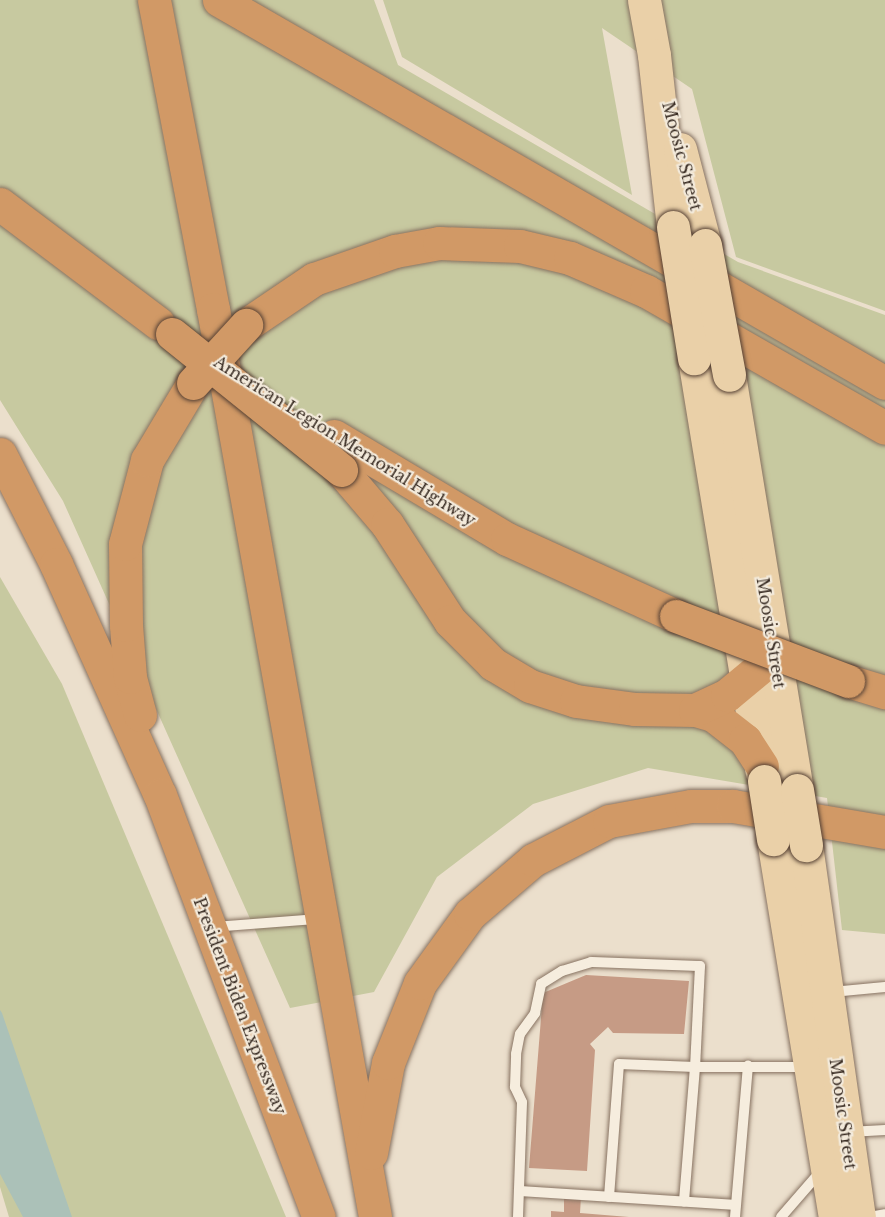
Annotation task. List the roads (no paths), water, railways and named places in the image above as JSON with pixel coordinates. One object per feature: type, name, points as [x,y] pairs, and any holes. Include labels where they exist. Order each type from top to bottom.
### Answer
[{"type":"highway","points":[[154,0],[375,1217]]},
{"type":"highway","points":[[219,0],[885,383]]},
{"type":"highway","name":"American Legion Memorial Highway","points":[[0,204],[165,329],[334,436],[507,539],[676,616],[848,681],[885,692]]},
{"type":"highway","points":[[160,795],[130,677],[125,544],[147,460],[193,383],[246,325],[314,279],[384,254],[439,243],[519,246],[570,258],[646,291],[885,428]]},
{"type":"highway","points":[[165,329],[341,470],[387,524],[450,621],[493,664],[530,686],[576,701],[635,709],[696,710],[713,715],[734,729],[763,774]]},
{"type":"highway","points":[[0,454],[56,564],[160,795]]},
{"type":"highway","points":[[696,710],[747,681],[774,656]]},
{"type":"highway","name":"President Biden Expressway","points":[[160,795],[319,1217]]},
{"type":"highway","points":[[367,1172],[388,1063],[420,983],[470,914],[532,860],[609,821],[691,806],[733,806],[885,832]]},
{"type":"main road","name":"Moosic Street","points":[[644,0],[654,55],[673,227],[835,1217]]},
{"type":"main road","name":"Moosic Street","points":[[654,55],[705,245],[729,375],[806,845],[859,1217]]},
{"type":"lane","points":[[210,927],[322,918]]},
{"type":"lane","points":[[518,1217],[521,1191],[522,1102],[515,1087],[516,1054],[520,1034],[535,1013],[541,984],[562,970],[591,962],[700,966],[695,1067],[684,1202]]},
{"type":"lane","points":[[826,993],[885,987]]},
{"type":"lane","points":[[609,1197],[619,1064],[695,1067],[810,1067]]},
{"type":"lane","points":[[521,1191],[684,1202],[736,1211],[748,1066]]},
{"type":"lane","points":[[846,1133],[885,1130]]},
{"type":"lane","points":[[781,1217],[826,1165]]},
{"type":"lane","points":[[870,1217],[885,1214]]}]
